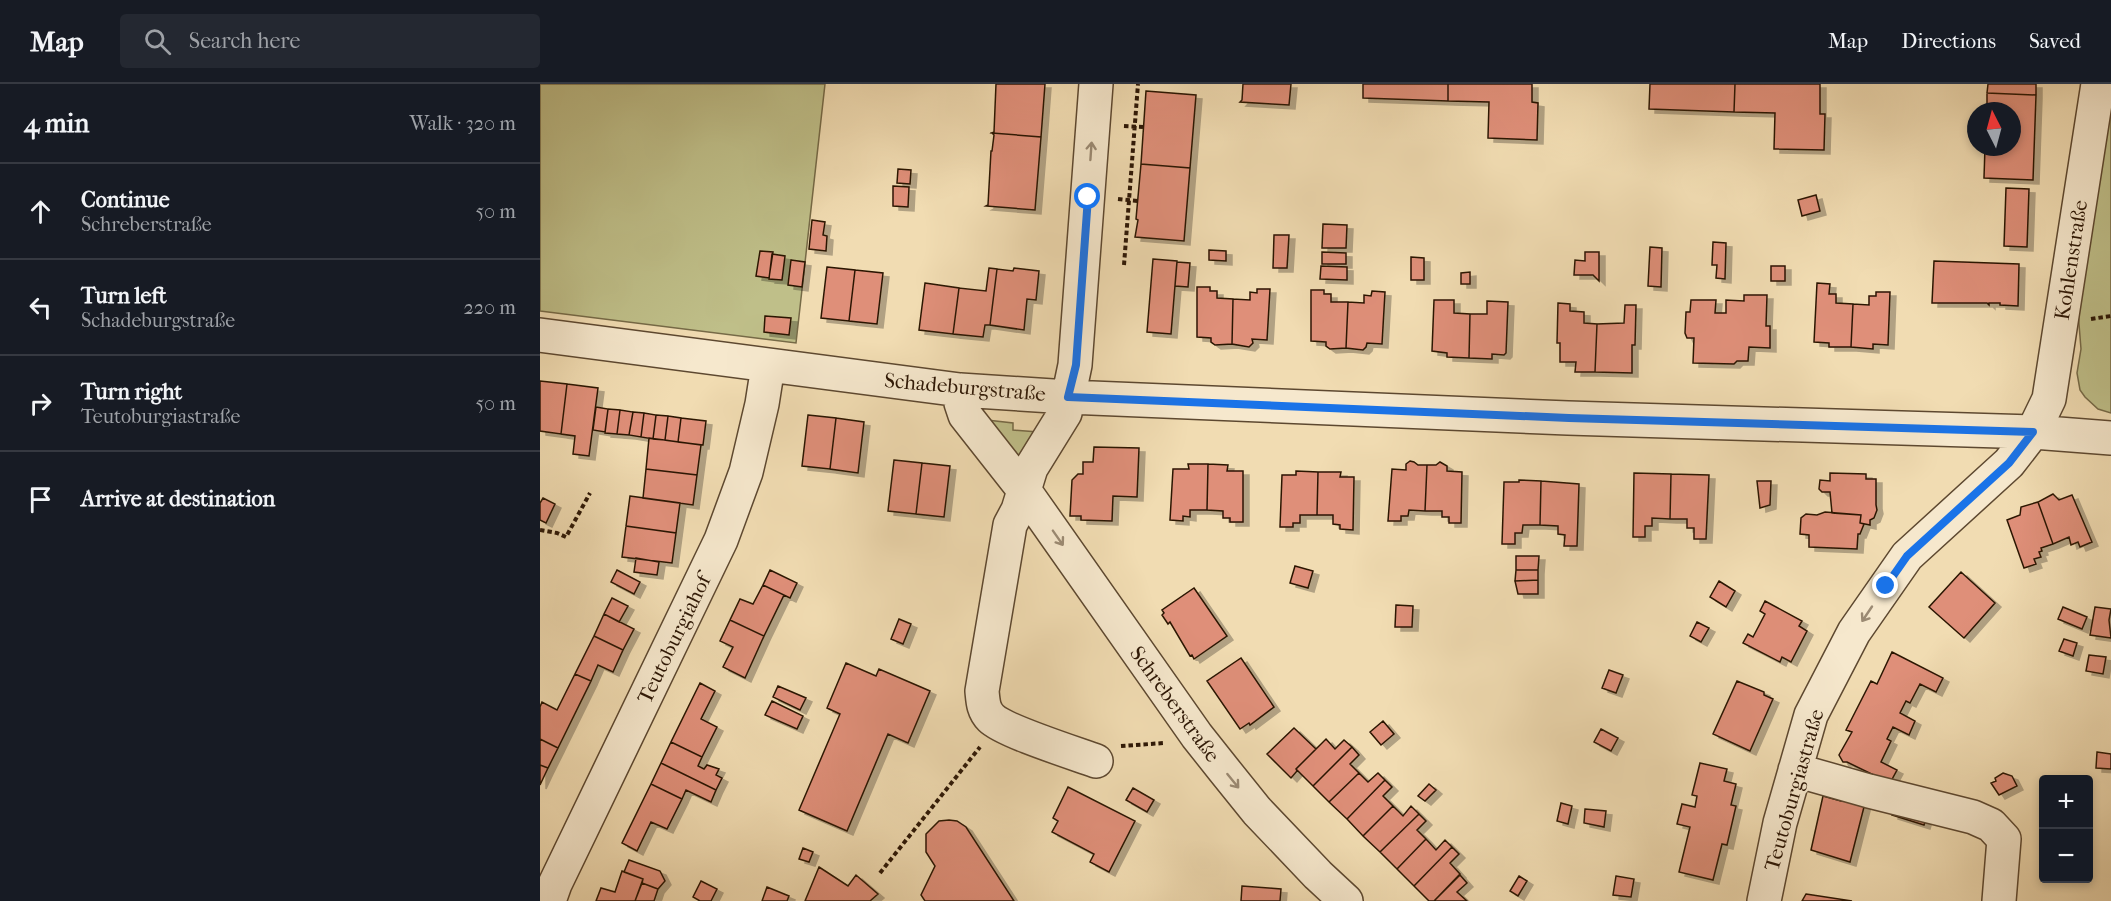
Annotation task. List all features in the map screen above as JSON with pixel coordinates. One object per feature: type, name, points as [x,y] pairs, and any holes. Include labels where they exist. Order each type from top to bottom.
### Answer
[{"type":"street","points":[[1096,84],[1076,365],[1065,413],[1031,468],[1006,540],[982,692],[984,707],[991,718],[1012,729],[1096,761]]},
{"type":"street","name":"Kohlenstraße","points":[[2033,432],[2049,399],[2098,84]]},
{"type":"street","name":"Schadeburgstraße","points":[[540,335],[960,390],[1068,397],[1569,418],[2033,432],[2111,438]]},
{"type":"street","name":"Teutoburgiahof","points":[[549,901],[555,884],[721,540],[746,472],[762,404],[768,366]]},
{"type":"street","name":"Schreberstraße","points":[[960,390],[960,403],[965,415],[1024,490],[1197,736],[1257,811],[1317,875],[1346,901]]},
{"type":"street","name":"Teutoburgiastraße","points":[[1764,901],[1780,824],[1811,716],[1854,632],[1907,556],[2009,463],[2033,432]]},
{"type":"street","points":[[1795,770],[1973,817],[1991,825],[2004,838],[1999,901]]},
{"type":"path","points":[[1124,266],[1138,84]]},
{"type":"path","points":[[540,530],[566,537],[590,493]]},
{"type":"path","points":[[880,873],[978,750],[991,718]]},
{"type":"path","points":[[1096,761],[1103,748],[1182,742],[1197,736]]},
{"type":"green space","points":[[540,84],[825,84],[796,343],[540,311]]},
{"type":"green space","points":[[2111,84],[2111,413],[2098,409],[2080,390],[2077,373],[2081,349],[2077,299]]},
{"type":"green space","points":[[978,419],[1013,423],[1013,430],[1038,432],[1027,452],[1017,458]]},
{"type":"building","points":[[996,84],[1045,84],[1041,137],[992,133],[994,132]]},
{"type":"building","points":[[1243,84],[1291,84],[1289,105],[1240,102]]},
{"type":"building","points":[[1363,84],[1448,84],[1448,101],[1363,98]]},
{"type":"building","points":[[1448,84],[1532,84],[1532,102],[1538,103],[1537,140],[1488,138],[1489,102],[1448,101]]},
{"type":"building","points":[[1650,84],[1735,84],[1734,112],[1649,109]]},
{"type":"building","points":[[1735,84],[1820,84],[1820,114],[1825,114],[1824,150],[1774,149],[1775,113],[1734,112]]},
{"type":"building","points":[[1988,84],[2036,84],[2036,95],[1987,93]]},
{"type":"building","points":[[1146,91],[1196,95],[1190,168],[1141,164]]},
{"type":"building","points":[[1987,93],[2036,95],[2033,180],[1984,178],[1985,156],[2021,156],[2021,102],[1987,102]]},
{"type":"building","points":[[992,133],[1041,137],[1035,210],[986,206],[988,205],[994,135]]},
{"type":"building","points":[[1141,164],[1190,168],[1184,241],[1135,237]]},
{"type":"building","points":[[898,169],[911,170],[910,184],[897,183]]},
{"type":"building","points":[[893,186],[909,187],[908,207],[893,206]]},
{"type":"building","points":[[2006,188],[2029,189],[2027,247],[2004,246]]},
{"type":"building","points":[[1816,195],[1820,211],[1802,216],[1798,200]]},
{"type":"building","points":[[812,220],[825,222],[823,235],[827,236],[826,251],[809,249]]},
{"type":"building","points":[[1323,224],[1347,225],[1346,248],[1322,248]]},
{"type":"building","points":[[1274,235],[1289,235],[1287,268],[1273,268]]},
{"type":"building","points":[[1713,242],[1726,243],[1725,279],[1716,278],[1717,265],[1712,265]]},
{"type":"building","points":[[1650,247],[1662,248],[1661,287],[1648,286]]},
{"type":"building","points":[[1209,250],[1226,251],[1226,261],[1209,260]]},
{"type":"building","points":[[760,251],[773,252],[769,278],[756,276]]},
{"type":"building","points":[[1322,252],[1346,253],[1346,264],[1322,264]]},
{"type":"building","points":[[1585,252],[1599,252],[1599,281],[1593,275],[1574,275],[1575,260],[1585,261]]},
{"type":"building","points":[[772,254],[785,256],[782,280],[769,279]]},
{"type":"building","points":[[1411,257],[1424,258],[1424,280],[1411,280]]},
{"type":"building","points":[[1153,259],[1177,261],[1171,334],[1147,332]]},
{"type":"building","points":[[791,260],[805,262],[802,287],[788,285]]},
{"type":"building","points":[[1934,261],[2019,264],[2018,306],[2000,305],[2000,303],[1989,303],[1989,305],[1987,303],[1932,303]]},
{"type":"building","points":[[1177,262],[1190,263],[1188,287],[1175,286]]},
{"type":"building","points":[[1321,266],[1347,267],[1347,280],[1320,279]]},
{"type":"building","points":[[1771,266],[1785,266],[1785,281],[1771,281]]},
{"type":"building","points":[[827,267],[855,270],[849,321],[821,318]]},
{"type":"building","points":[[989,268],[997,269],[990,325],[985,325],[983,337],[953,334],[959,288],[986,291]]},
{"type":"building","points":[[1014,268],[1039,271],[1036,300],[1027,299],[1024,330],[990,325],[997,269],[1013,271]]},
{"type":"building","points":[[855,270],[883,273],[877,324],[849,321]]},
{"type":"building","points":[[1470,272],[1470,284],[1461,284],[1461,273]]},
{"type":"building","points":[[925,283],[959,288],[953,334],[919,330]]},
{"type":"building","points":[[1817,283],[1830,284],[1829,294],[1836,294],[1836,303],[1853,304],[1851,347],[1829,347],[1829,343],[1814,342]]},
{"type":"building","points":[[1197,287],[1210,287],[1210,291],[1217,291],[1217,298],[1233,299],[1232,344],[1215,345],[1211,342],[1211,338],[1197,337]]},
{"type":"building","points":[[1257,289],[1270,289],[1267,340],[1252,339],[1253,343],[1249,347],[1232,344],[1233,299],[1250,300],[1250,292],[1257,293]]},
{"type":"building","points":[[1311,290],[1324,290],[1324,294],[1331,294],[1331,302],[1348,302],[1346,348],[1330,349],[1326,346],[1326,342],[1311,341]]},
{"type":"building","points":[[1372,291],[1385,292],[1382,344],[1367,343],[1363,350],[1346,348],[1348,302],[1364,303],[1364,295],[1371,296]]},
{"type":"building","points":[[1876,292],[1890,292],[1888,345],[1873,344],[1873,349],[1851,347],[1853,304],[1869,305],[1869,296],[1876,296]]},
{"type":"building","points":[[1744,295],[1767,295],[1766,326],[1770,326],[1770,348],[1749,347],[1748,361],[1737,361],[1734,364],[1693,363],[1694,338],[1687,338],[1685,333],[1686,312],[1690,312],[1691,300],[1716,300],[1715,313],[1726,313],[1726,300],[1744,301]]},
{"type":"building","points":[[1434,300],[1454,300],[1454,313],[1470,314],[1469,358],[1447,357],[1447,353],[1432,351]]},
{"type":"building","points":[[1487,301],[1508,302],[1506,353],[1504,355],[1492,354],[1492,359],[1469,358],[1470,314],[1487,314]]},
{"type":"building","points":[[1558,303],[1570,304],[1570,311],[1584,312],[1584,323],[1597,324],[1595,372],[1575,372],[1576,362],[1560,362],[1560,343],[1557,343]]},
{"type":"building","points":[[1625,305],[1636,305],[1632,373],[1595,372],[1597,324],[1624,323]]},
{"type":"building","points":[[765,316],[791,318],[789,335],[764,332]]},
{"type":"building","points":[[540,381],[567,384],[561,434],[540,431]]},
{"type":"building","points":[[567,384],[598,388],[589,456],[573,454],[575,436],[561,434]]},
{"type":"building","points":[[596,407],[608,409],[605,432],[593,430]]},
{"type":"building","points":[[608,409],[620,410],[617,434],[605,433]]},
{"type":"building","points":[[620,410],[633,412],[629,435],[617,434]]},
{"type":"building","points":[[633,412],[644,413],[641,437],[629,435]]},
{"type":"building","points":[[644,413],[656,415],[653,439],[641,437]]},
{"type":"building","points":[[656,415],[668,416],[665,440],[653,439]]},
{"type":"building","points":[[808,415],[836,418],[830,469],[802,466]]},
{"type":"building","points":[[668,416],[681,418],[678,442],[665,440]]},
{"type":"building","points":[[681,418],[706,421],[703,445],[678,442]]},
{"type":"building","points":[[836,418],[864,422],[858,473],[830,469]]},
{"type":"building","points":[[649,438],[701,445],[697,475],[646,469]]},
{"type":"building","points":[[1094,447],[1139,448],[1137,497],[1113,496],[1112,521],[1081,520],[1081,516],[1070,516],[1072,480],[1078,474],[1083,474],[1083,462],[1093,462]]},
{"type":"building","points":[[894,460],[922,463],[916,514],[888,511]]},
{"type":"building","points":[[1410,461],[1418,465],[1427,465],[1425,511],[1409,510],[1408,516],[1401,516],[1401,521],[1388,521],[1392,469],[1406,470],[1406,464]]},
{"type":"building","points":[[1440,462],[1447,466],[1447,471],[1462,472],[1461,523],[1449,523],[1449,517],[1442,517],[1442,511],[1425,511],[1427,465],[1436,465]]},
{"type":"building","points":[[922,463],[950,466],[944,517],[916,514]]},
{"type":"building","points":[[1188,464],[1208,464],[1207,510],[1190,510],[1190,517],[1183,516],[1183,521],[1170,520],[1173,469],[1189,469]]},
{"type":"building","points":[[1208,464],[1228,465],[1227,471],[1243,471],[1243,522],[1230,522],[1230,518],[1223,518],[1223,511],[1207,510]]},
{"type":"building","points":[[646,469],[697,475],[693,505],[643,498]]},
{"type":"building","points":[[1296,471],[1318,472],[1317,515],[1300,515],[1300,523],[1293,523],[1293,527],[1280,527],[1282,475],[1296,475]]},
{"type":"building","points":[[1318,472],[1341,472],[1340,477],[1354,477],[1353,530],[1340,529],[1340,525],[1333,524],[1333,515],[1317,515]]},
{"type":"building","points":[[1634,473],[1671,474],[1670,519],[1652,518],[1652,526],[1645,526],[1645,537],[1633,537]]},
{"type":"building","points":[[1830,473],[1866,474],[1866,479],[1876,479],[1877,510],[1874,518],[1870,520],[1870,525],[1860,523],[1861,515],[1832,513],[1830,492],[1822,492],[1819,489],[1820,480],[1830,481]]},
{"type":"building","points":[[1671,474],[1709,475],[1706,539],[1694,539],[1694,528],[1687,528],[1687,519],[1670,519]]},
{"type":"building","points":[[1519,480],[1541,481],[1540,525],[1523,525],[1522,533],[1515,533],[1515,544],[1502,544],[1504,482],[1519,482]]},
{"type":"building","points":[[1541,481],[1579,484],[1577,546],[1564,546],[1565,535],[1558,534],[1558,526],[1540,525]]},
{"type":"building","points":[[1757,481],[1771,481],[1770,505],[1760,508]]},
{"type":"building","points":[[2053,494],[2059,500],[2072,495],[2092,542],[2080,547],[2078,542],[2071,545],[2069,537],[2053,544],[2038,502]]},
{"type":"building","points":[[630,496],[680,503],[676,533],[626,526]]},
{"type":"building","points":[[543,498],[555,504],[546,523],[540,520],[540,503]]},
{"type":"building","points":[[2038,502],[2053,544],[2041,548],[2042,551],[2039,552],[2041,557],[2034,559],[2036,564],[2024,568],[2007,520],[2020,515],[2021,507]]},
{"type":"building","points":[[1825,512],[1861,515],[1860,523],[1864,524],[1858,534],[1857,549],[1809,547],[1809,535],[1800,534],[1801,518],[1806,514],[1817,515]]},
{"type":"building","points":[[626,526],[676,533],[672,563],[622,557]]},
{"type":"building","points":[[1516,556],[1539,556],[1538,570],[1516,570]]},
{"type":"building","points":[[636,558],[659,562],[657,575],[634,572]]},
{"type":"building","points":[[1295,566],[1313,571],[1308,588],[1290,583]]},
{"type":"building","points":[[617,570],[640,582],[634,594],[611,582]]},
{"type":"building","points":[[770,570],[797,583],[790,598],[763,585]]},
{"type":"building","points":[[1516,570],[1538,570],[1538,580],[1515,581]]},
{"type":"building","points":[[1961,572],[1995,603],[1964,638],[1929,607]]},
{"type":"building","points":[[1538,580],[1538,594],[1518,594],[1515,581]]},
{"type":"building","points":[[1719,581],[1735,591],[1726,607],[1710,597]]},
{"type":"building","points":[[763,585],[784,595],[764,636],[730,620],[740,599],[753,604]]},
{"type":"building","points":[[1194,588],[1227,636],[1194,659],[1170,622],[1168,624],[1162,615],[1164,613],[1162,610]]},
{"type":"building","points":[[612,598],[628,606],[619,622],[604,614]]},
{"type":"building","points":[[1765,601],[1802,621],[1799,626],[1807,631],[1791,662],[1782,657],[1780,662],[1743,643],[1748,634],[1753,637],[1765,614],[1760,611]]},
{"type":"building","points":[[1396,605],[1413,606],[1412,627],[1395,627]]},
{"type":"building","points":[[2063,607],[2087,617],[2082,629],[2058,619]]},
{"type":"building","points":[[2095,607],[2111,609],[2109,620],[2111,638],[2090,635]]},
{"type":"building","points":[[604,614],[634,629],[623,650],[594,636]]},
{"type":"building","points":[[899,619],[911,624],[903,644],[891,639]]},
{"type":"building","points":[[730,620],[764,636],[745,678],[723,667],[733,647],[720,641]]},
{"type":"building","points":[[1697,622],[1709,628],[1701,642],[1690,636]]},
{"type":"building","points":[[594,636],[623,650],[613,672],[598,665],[591,681],[575,674]]},
{"type":"building","points":[[2064,639],[2077,643],[2073,656],[2059,651]]},
{"type":"building","points":[[1892,652],[1943,678],[1936,692],[1920,684],[1910,703],[1906,701],[1900,713],[1915,721],[1909,735],[1893,727],[1887,739],[1891,741],[1881,762],[1897,770],[1890,783],[1843,762],[1839,755],[1852,732],[1846,730],[1871,681],[1877,684]]},
{"type":"building","points":[[2089,655],[2106,657],[2103,674],[2086,671]]},
{"type":"building","points":[[1241,658],[1274,707],[1250,725],[1249,723],[1240,729],[1207,681]]},
{"type":"building","points":[[846,663],[876,676],[879,669],[930,691],[908,743],[888,734],[847,831],[799,810],[840,714],[827,708]]},
{"type":"building","points":[[1609,670],[1623,675],[1616,693],[1602,688]]},
{"type":"building","points":[[575,674],[591,681],[558,748],[540,739],[540,707],[542,702],[557,710]]},
{"type":"building","points":[[1737,681],[1764,692],[1764,695],[1773,699],[1750,751],[1713,734]]},
{"type":"building","points":[[700,683],[715,691],[701,719],[717,727],[702,757],[671,742]]},
{"type":"building","points":[[778,686],[806,698],[800,710],[773,697]]},
{"type":"building","points":[[772,701],[803,716],[797,729],[765,715]]},
{"type":"building","points":[[1383,721],[1394,734],[1381,745],[1370,732]]},
{"type":"building","points":[[1294,728],[1316,749],[1296,769],[1297,771],[1291,778],[1267,754]]},
{"type":"building","points":[[1601,729],[1618,738],[1611,751],[1594,742]]},
{"type":"building","points":[[540,739],[558,748],[548,768],[540,765]]},
{"type":"building","points":[[1326,739],[1335,749],[1344,740],[1352,747],[1313,786],[1296,769]]},
{"type":"building","points":[[671,742],[702,757],[698,766],[704,769],[707,765],[719,769],[716,775],[722,778],[716,790],[661,763]]},
{"type":"building","points":[[1352,747],[1359,755],[1350,764],[1359,773],[1329,802],[1313,786]]},
{"type":"building","points":[[2097,752],[2111,754],[2111,769],[2096,768]]},
{"type":"building","points":[[661,763],[716,790],[711,802],[686,790],[682,799],[651,784]]},
{"type":"building","points":[[1700,763],[1727,769],[1724,781],[1736,784],[1731,805],[1736,806],[1727,845],[1722,844],[1713,880],[1679,872],[1690,827],[1677,824],[1682,804],[1695,807],[1697,796],[1692,795]]},
{"type":"building","points":[[540,765],[548,768],[540,785]]},
{"type":"building","points":[[1359,773],[1368,782],[1378,773],[1385,780],[1347,819],[1329,802]]},
{"type":"building","points":[[2003,773],[2012,776],[2017,786],[1999,795],[1991,783]]},
{"type":"building","points":[[1385,780],[1392,787],[1383,796],[1393,806],[1363,836],[1347,819]]},
{"type":"building","points":[[651,784],[682,799],[667,829],[651,822],[637,851],[622,843]]},
{"type":"building","points":[[1429,784],[1436,790],[1425,801],[1418,796]]},
{"type":"building","points":[[1068,787],[1135,821],[1109,872],[1090,862],[1094,854],[1052,832],[1058,821],[1053,818]]},
{"type":"building","points":[[1133,788],[1154,800],[1147,812],[1126,800]]},
{"type":"building","points":[[1823,796],[1841,801],[1841,798],[1865,803],[1850,862],[1811,850]]},
{"type":"building","points":[[1896,802],[1928,811],[1924,825],[1892,815]]},
{"type":"building","points":[[1561,803],[1572,806],[1568,824],[1557,821]]},
{"type":"building","points":[[1393,806],[1403,816],[1411,806],[1419,814],[1380,852],[1363,836]]},
{"type":"building","points":[[1585,809],[1606,811],[1604,827],[1584,823]]},
{"type":"building","points":[[1419,814],[1426,821],[1417,830],[1426,839],[1397,869],[1380,852]]},
{"type":"building","points":[[939,821],[957,821],[966,827],[1014,901],[925,901],[921,895],[935,866],[926,852],[926,834]]},
{"type":"building","points":[[1426,839],[1436,850],[1445,840],[1452,847],[1414,886],[1397,869]]},
{"type":"building","points":[[1452,847],[1459,854],[1450,863],[1460,874],[1434,901],[1429,901],[1414,886]]},
{"type":"building","points":[[803,848],[813,852],[809,862],[799,859]]},
{"type":"building","points":[[629,860],[660,871],[665,881],[658,889],[642,883],[643,879],[624,872]]},
{"type":"building","points":[[819,867],[848,886],[856,875],[878,894],[870,901],[805,901]]},
{"type":"building","points":[[622,871],[643,879],[635,901],[596,901],[601,888],[615,892]]},
{"type":"building","points":[[1460,875],[1467,883],[1457,892],[1467,901],[1434,901]]},
{"type":"building","points":[[1519,876],[1527,881],[1518,896],[1510,891]]},
{"type":"building","points":[[1616,876],[1634,879],[1631,897],[1613,895]]},
{"type":"building","points":[[701,881],[717,889],[711,901],[700,901],[693,897]]},
{"type":"building","points":[[642,883],[658,889],[654,901],[635,901]]},
{"type":"building","points":[[1242,886],[1281,889],[1280,901],[1241,901]]},
{"type":"building","points":[[767,887],[789,896],[787,901],[762,901]]},
{"type":"building","points":[[1806,894],[1852,901],[1802,901]]},
{"type":"route","points":[[1088,197],[1076,365],[1068,397],[1569,418],[2033,432],[2009,463],[1907,556],[1886,586]]}]
